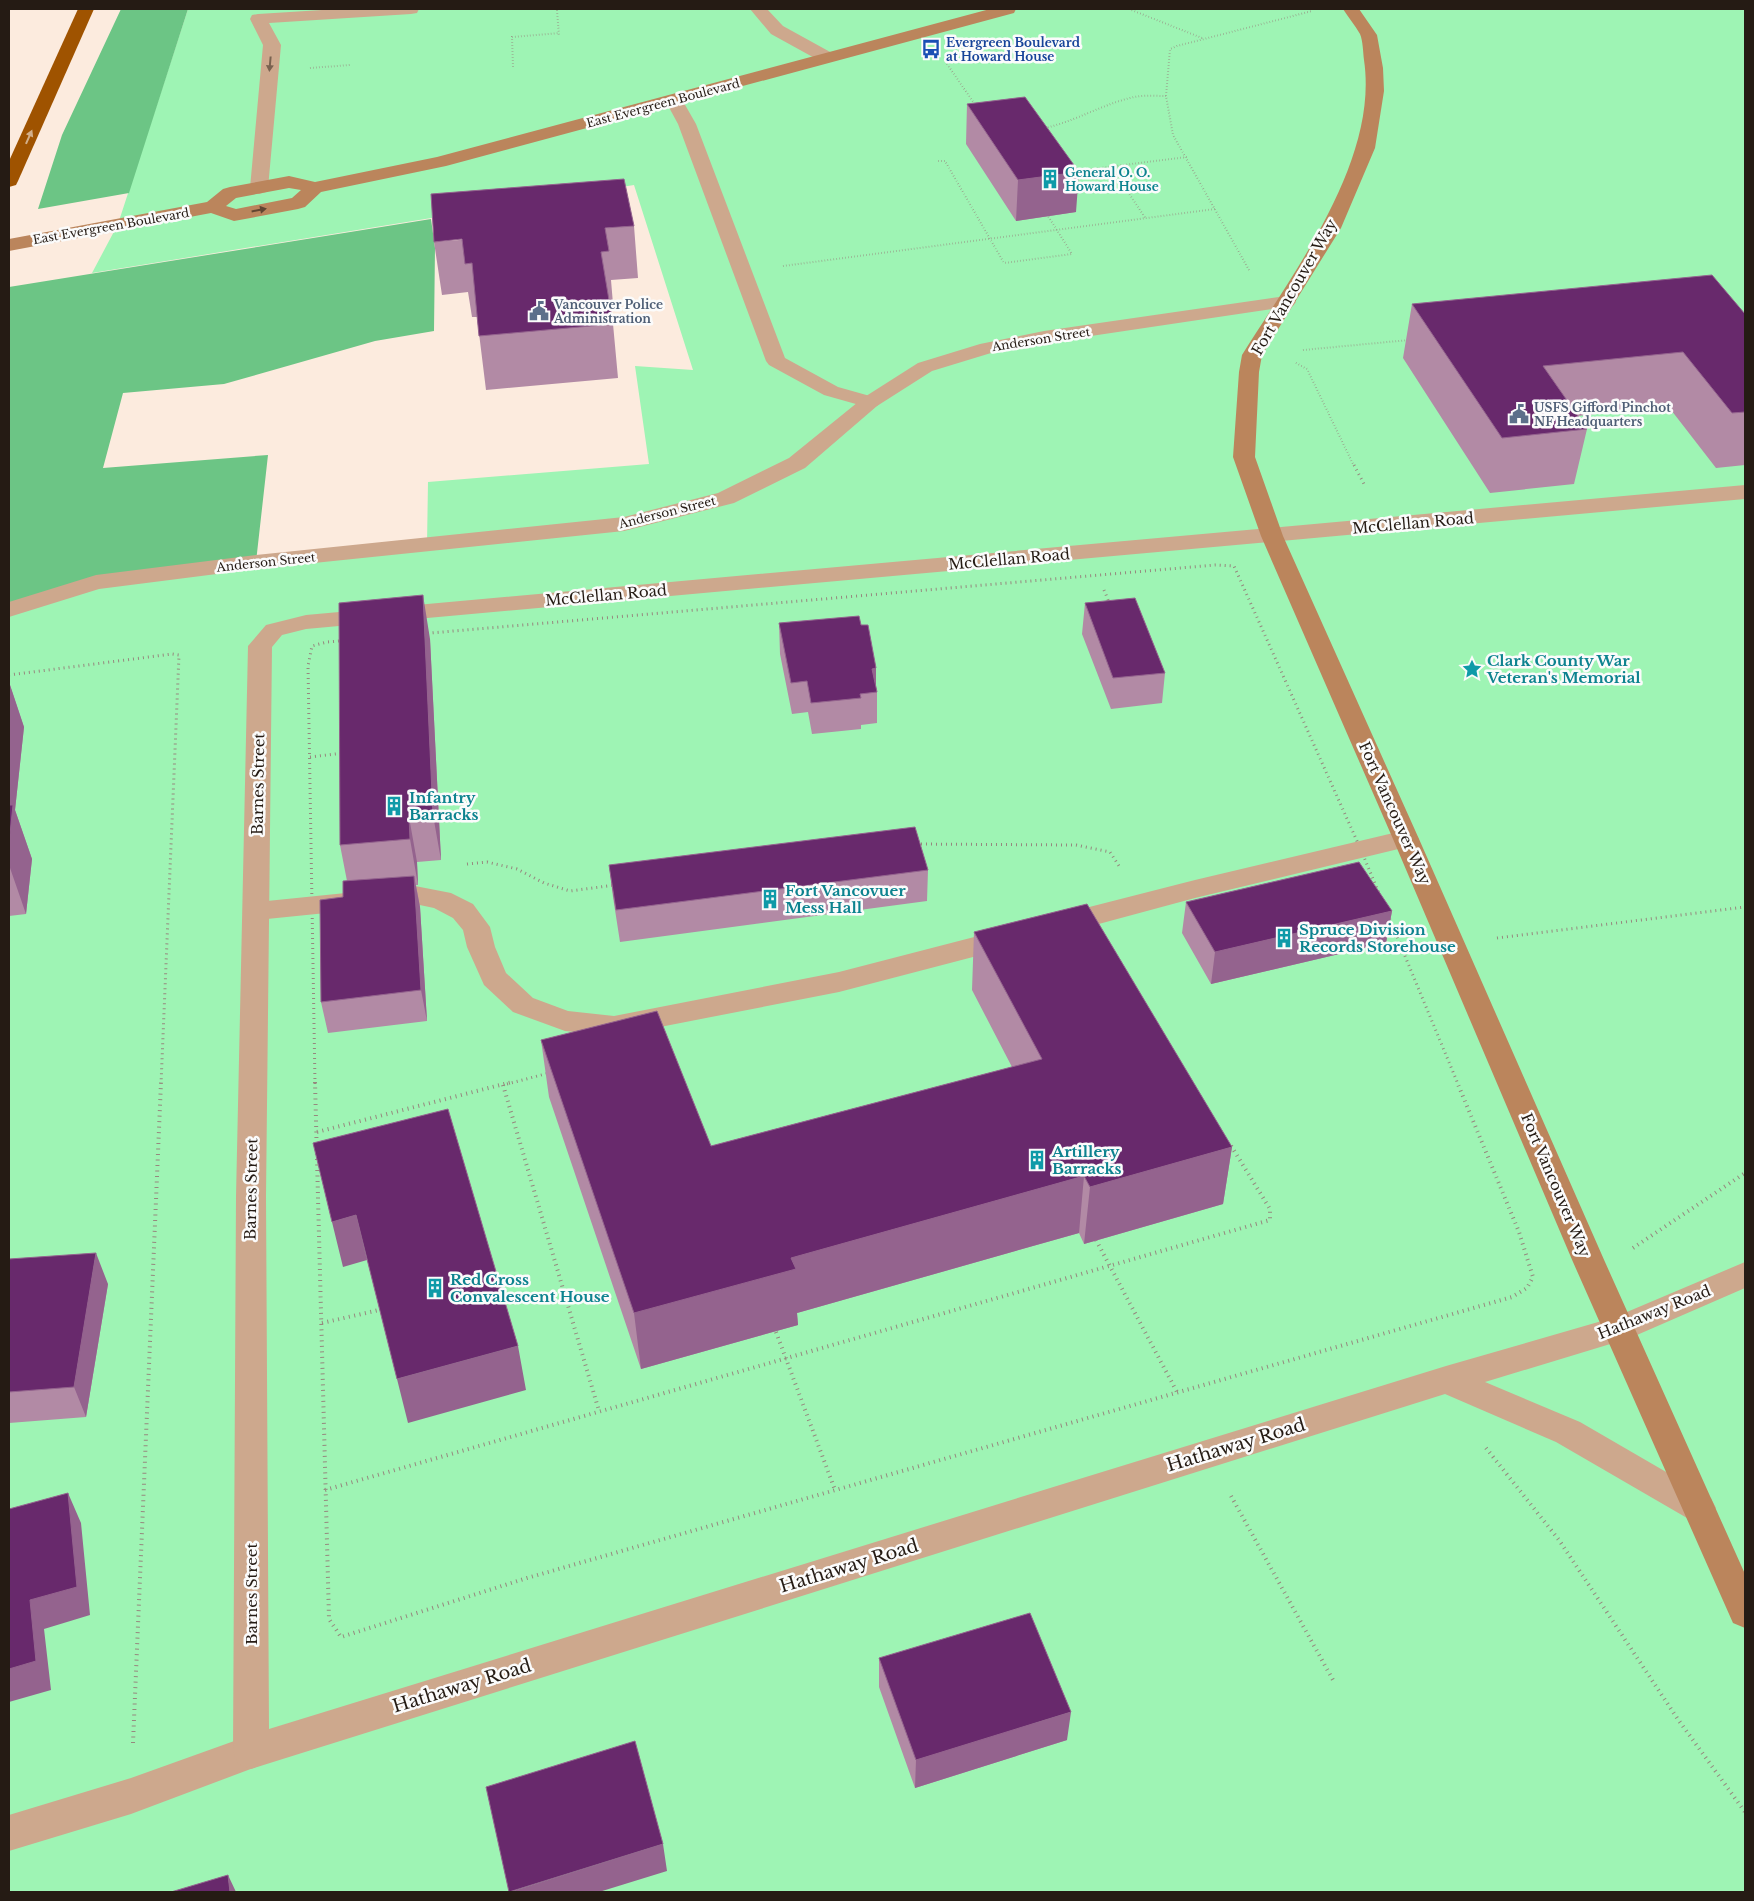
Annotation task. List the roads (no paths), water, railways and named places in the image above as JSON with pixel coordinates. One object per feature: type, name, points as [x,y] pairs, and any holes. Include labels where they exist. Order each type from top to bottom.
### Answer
[{"type":"highway","points":[[9,181],[86,9]]},
{"type":"street","points":[[259,188],[272,45],[259,14],[411,9]]},
{"type":"street","points":[[758,9],[777,30],[826,57]]},
{"type":"street","name":"East Evergreen Boulevard","points":[[9,244],[213,207],[230,193],[289,182],[315,188],[439,162],[1008,9]]},
{"type":"street","name":"Fort Vancouver Way","points":[[1351,9],[1369,35],[1374,68],[1375,91],[1366,148],[1331,228],[1252,356],[1249,372],[1244,457],[1272,536],[1745,1612]]},
{"type":"street","points":[[674,100],[687,124],[740,272],[776,361],[830,391],[870,402]]},
{"type":"street","name":"East Evergreen Boulevard","points":[[213,207],[234,215],[298,203],[315,188]]},
{"type":"street","name":"Anderson Street","points":[[9,610],[96,582],[256,562],[624,524],[726,498],[798,463],[870,402],[925,367],[987,348],[1044,337],[1286,302]]},
{"type":"street","name":"McClellan Road","points":[[274,630],[306,622],[1745,492]]},
{"type":"street","name":"Barnes Street","points":[[251,1752],[250,1259],[260,646],[274,630]]},
{"type":"street","points":[[257,911],[311,894],[415,894],[441,900],[463,911],[476,927],[481,946],[494,978],[523,1004],[565,1021],[614,1026],[839,982],[1195,889],[1406,839]]},
{"type":"street","name":"Hathaway Road","points":[[9,1833],[131,1796],[251,1752],[1446,1380],[1619,1329],[1745,1274]]},
{"type":"street","points":[[1446,1380],[1568,1432],[1699,1508]]},
{"type":"place","name":"Evergreen Boulevard at Howard House","points":[[931,49]]},
{"type":"place","name":"General O. O. Howard House","points":[[1050,179]]},
{"type":"place","name":"Vancouver Police Administration","points":[[539,311]]},
{"type":"place","name":"USFS Gifford Pinchot NF Headquarters","points":[[1519,414]]},
{"type":"place","name":"Clark County War Veteran's Memorial","points":[[1472,669]]},
{"type":"place","name":"Infantry Barracks","points":[[394,806]]},
{"type":"place","name":"Fort Vancovuer Mess Hall","points":[[770,899]]},
{"type":"place","name":"Spruce Division Records Storehouse","points":[[1284,938]]},
{"type":"place","name":"Artillery Barracks","points":[[1037,1160]]},
{"type":"place","name":"Red Cross Convalescent House","points":[[435,1288]]}]
